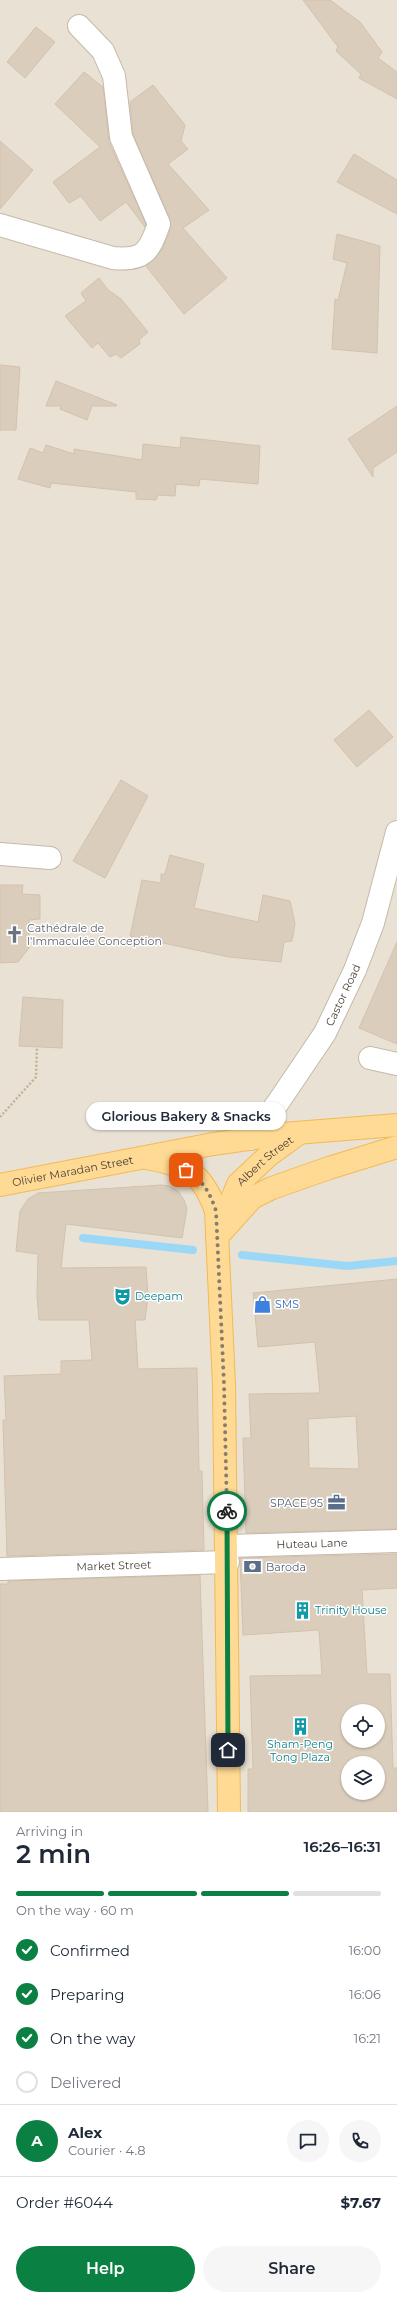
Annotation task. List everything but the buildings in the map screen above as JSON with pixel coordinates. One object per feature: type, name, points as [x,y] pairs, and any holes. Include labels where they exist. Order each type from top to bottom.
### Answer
[{"type":"main road","name":"Olivier Maradan Street","points":[[0,1186],[59,1173],[147,1158],[213,1144],[299,1133],[397,1125]]},
{"type":"main road","name":"Albert Street","points":[[229,1812],[228,1554],[224,1384],[217,1237],[227,1208],[238,1184],[269,1155],[299,1133]]},
{"type":"main road","points":[[217,1237],[252,1198],[272,1188],[329,1168],[397,1147]]},
{"type":"main road","points":[[147,1158],[177,1164],[195,1175],[212,1198],[216,1211],[217,1237]]},
{"type":"street","points":[[0,225],[113,258],[130,260],[144,254],[152,242],[159,224],[121,137],[114,76],[103,51],[79,26]]},
{"type":"street","name":"Castor Road","points":[[250,1139],[277,1104],[325,1033],[355,970],[373,923],[397,832]]},
{"type":"street","points":[[0,854],[50,858]]},
{"type":"street","points":[[370,1058],[397,1064]]},
{"type":"street","name":"Huteau Lane","points":[[228,1554],[397,1541]]},
{"type":"street","name":"Market Street","points":[[0,1569],[228,1554]]},
{"type":"street","points":[[0,1555],[0,1569]]},
{"type":"path","points":[[0,1117],[36,1077],[37,1047]]},
{"type":"shaded area","points":[[0,0],[397,0],[397,1812],[0,1812]]},
{"type":"waterway","points":[[83,1238],[193,1250]]},
{"type":"waterway","points":[[242,1255],[347,1266],[397,1261]]},
{"type":"way so far","points":[[186,1170],[195,1175],[209,1192],[216,1211],[224,1384],[227,1511]]},
{"type":"place","name":"Cathédrale de l'Immaculée Conception","points":[[14,934]]},
{"type":"place","name":"Glorious Bakery & Snacks","points":[[186,1170]]},
{"type":"place","name":"Deepam","points":[[122,1296]]},
{"type":"place","name":"SMS","points":[[262,1304]]},
{"type":"place","name":"SPACE 95","points":[[336,1503]]},
{"type":"place","name":"Baroda","points":[[253,1567]]},
{"type":"place","name":"Trinity House","points":[[302,1610]]},
{"type":"place","name":"Sham-Peng Tong Plaza","points":[[300,1726]]},
{"type":"route","points":[[227,1511],[228,1750]]}]
